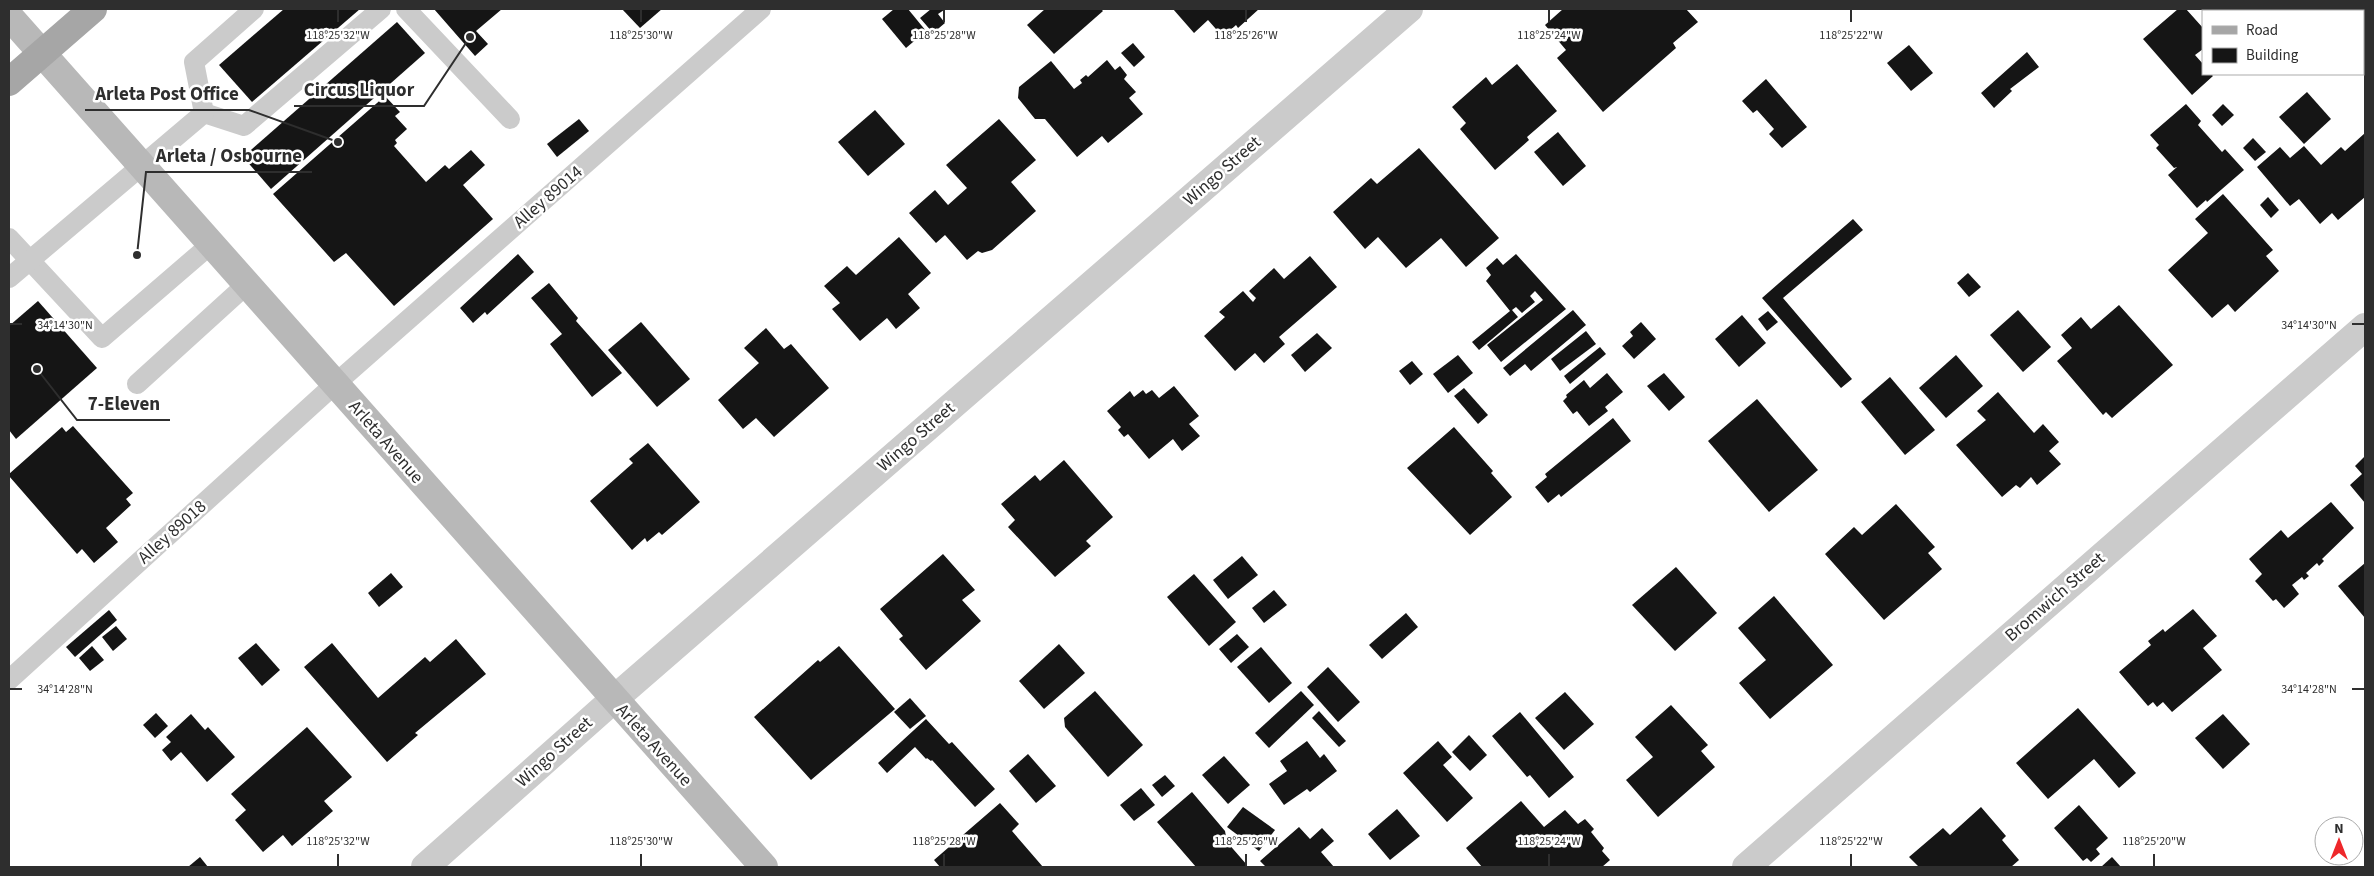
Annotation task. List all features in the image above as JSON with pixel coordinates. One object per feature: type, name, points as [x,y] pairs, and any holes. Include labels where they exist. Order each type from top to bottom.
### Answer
[{"type":"main road","points":[[9,82],[93,9]]},
{"type":"main road","name":"Arleta Avenue","points":[[9,16],[613,700],[764,867]]},
{"type":"street","name":"Wingo Street","points":[[425,867],[613,700],[1409,9]]},
{"type":"street","name":"Bromwich Street","points":[[1746,867],[2365,327]]},
{"type":"lane","points":[[204,113],[194,62],[254,9]]},
{"type":"lane","points":[[204,113],[244,126],[381,9]]},
{"type":"lane","points":[[406,9],[510,119]]},
{"type":"lane","name":"Alley 89014","points":[[335,384],[761,9]]},
{"type":"lane","points":[[9,278],[204,113]]},
{"type":"lane","points":[[9,238],[102,338],[210,245]]},
{"type":"lane","points":[[137,384],[246,285]]},
{"type":"lane","name":"Alley 89018","points":[[9,680],[335,384]]},
{"type":"building","points":[[284,9],[360,9],[252,102],[219,65]]},
{"type":"building","points":[[434,9],[502,9],[476,31],[488,44],[475,56]]},
{"type":"building","points":[[622,9],[662,9],[640,28]]},
{"type":"building","points":[[894,9],[908,9],[926,31],[906,48],[882,19]]},
{"type":"building","points":[[931,9],[944,10],[938,14],[945,23],[933,33],[920,18]]},
{"type":"building","points":[[1045,9],[1101,9],[1103,11],[1054,54],[1027,25]]},
{"type":"building","points":[[1173,9],[1259,9],[1238,28],[1236,25],[1223,37],[1208,20],[1194,33]]},
{"type":"building","points":[[1563,9],[1686,9],[1698,22],[1673,43],[1676,48],[1603,112],[1557,58],[1566,50],[1545,25]]},
{"type":"building","points":[[2178,9],[2186,9],[2202,27],[2202,50],[2195,55],[2202,63],[2202,75],[2213,76],[2192,95],[2143,39]]},
{"type":"building","points":[[2365,9],[2365,32],[2364,10],[2346,10]]},
{"type":"building","points":[[397,22],[425,53],[271,189],[243,157]]},
{"type":"building","points":[[1133,43],[1145,57],[1134,67],[1121,53]]},
{"type":"building","points":[[1909,45],[1933,73],[1911,91],[1887,63]]},
{"type":"building","points":[[2027,52],[2039,67],[2010,89],[2012,91],[1994,108],[1981,93]]},
{"type":"building","points":[[1107,60],[1115,70],[1120,66],[1127,75],[1124,79],[1136,92],[1129,98],[1143,114],[1108,143],[1102,136],[1077,157],[1045,119],[1035,119],[1018,98],[1019,87],[1051,61],[1074,89],[1082,83],[1080,80],[1086,75],[1088,77]]},
{"type":"building","points":[[1517,64],[1557,111],[1527,137],[1529,140],[1495,170],[1460,129],[1466,123],[1452,107],[1486,77],[1492,85]]},
{"type":"building","points":[[1766,79],[1807,127],[1782,148],[1769,134],[1774,129],[1757,110],[1753,113],[1742,101]]},
{"type":"building","points":[[2307,92],[2331,119],[2304,144],[2279,117]]},
{"type":"building","points":[[385,96],[400,112],[395,116],[407,129],[395,140],[397,143],[394,146],[426,182],[445,165],[449,169],[471,150],[485,165],[463,185],[493,219],[394,306],[346,253],[334,262],[273,194]]},
{"type":"building","points":[[2186,104],[2201,121],[2198,125],[2222,152],[2225,149],[2244,170],[2207,202],[2206,200],[2197,208],[2168,175],[2177,167],[2174,168],[2156,148],[2159,145],[2150,135]]},
{"type":"building","points":[[2223,104],[2234,115],[2222,126],[2212,115]]},
{"type":"building","points":[[875,110],[905,144],[868,176],[838,142]]},
{"type":"building","points":[[579,119],[589,131],[557,157],[547,144]]},
{"type":"building","points":[[999,119],[1036,160],[1011,182],[1036,211],[992,250],[982,253],[978,251],[967,260],[945,235],[936,243],[909,213],[935,190],[948,205],[967,188],[946,165]]},
{"type":"building","points":[[1558,132],[1586,166],[1563,186],[1534,152]]},
{"type":"building","points":[[2365,133],[2365,197],[2338,220],[2332,213],[2320,224],[2299,199],[2290,206],[2257,167],[2280,147],[2290,158],[2304,146],[2321,165],[2341,147],[2345,151]]},
{"type":"building","points":[[2253,138],[2266,152],[2255,161],[2243,148]]},
{"type":"building","points":[[1419,148],[1499,238],[1466,267],[1441,238],[1406,268],[1378,237],[1365,249],[1333,212],[1371,178],[1377,184]]},
{"type":"building","points":[[2223,194],[2273,250],[2266,256],[2279,271],[2235,312],[2228,304],[2212,318],[2168,270],[2208,233],[2195,219]]},
{"type":"building","points":[[2268,197],[2279,210],[2271,218],[2260,205]]},
{"type":"building","points":[[1853,219],[1863,230],[1783,298],[1852,379],[1841,388],[1762,298]]},
{"type":"building","points":[[899,237],[931,273],[908,294],[920,308],[896,329],[887,318],[860,341],[832,309],[840,303],[824,286],[847,266],[856,275]]},
{"type":"building","points":[[518,254],[534,272],[487,315],[485,312],[473,323],[460,308]]},
{"type":"building","points":[[1516,254],[1566,309],[1501,362],[1487,345],[1543,300],[1535,291],[1530,296],[1535,302],[1522,313],[1516,307],[1512,310],[1518,317],[1479,350],[1472,342],[1510,311],[1486,281],[1491,275],[1486,268],[1497,258],[1503,265]]},
{"type":"building","points":[[1310,256],[1337,287],[1279,337],[1285,344],[1264,363],[1255,353],[1235,371],[1204,336],[1225,317],[1219,312],[1243,291],[1253,302],[1256,298],[1249,291],[1274,268],[1284,279]]},
{"type":"building","points":[[1968,273],[1981,287],[1969,297],[1957,283]]},
{"type":"building","points":[[549,283],[578,318],[576,321],[622,373],[592,397],[550,344],[562,334],[531,298]]},
{"type":"building","points":[[38,301],[97,368],[16,439],[9,430],[9,326]]},
{"type":"building","points":[[2119,305],[2173,365],[2112,418],[2106,412],[2103,415],[2057,361],[2072,348],[2061,335],[2081,317],[2091,329]]},
{"type":"building","points":[[1573,310],[1586,325],[1531,371],[1525,364],[1510,376],[1503,368]]},
{"type":"building","points":[[2018,310],[2051,347],[2023,372],[1990,335]]},
{"type":"building","points":[[1768,311],[1778,322],[1767,331],[1758,319]]},
{"type":"building","points":[[1742,315],[1766,343],[1739,367],[1715,339]]},
{"type":"building","points":[[641,322],[690,379],[657,407],[608,350]]},
{"type":"building","points":[[1641,322],[1656,339],[1634,359],[1622,346],[1633,336],[1630,332]]},
{"type":"building","points":[[766,328],[784,349],[791,344],[829,388],[774,437],[756,418],[743,429],[718,400],[759,363],[744,348]]},
{"type":"building","points":[[1586,331],[1596,344],[1560,371],[1551,359]]},
{"type":"building","points":[[1317,333],[1332,348],[1305,372],[1291,355]]},
{"type":"building","points":[[1600,347],[1606,354],[1570,384],[1564,376]]},
{"type":"building","points":[[1458,355],[1473,373],[1448,393],[1433,374]]},
{"type":"building","points":[[1956,355],[1983,386],[1946,418],[1919,388]]},
{"type":"building","points":[[1412,361],[1423,374],[1410,385],[1399,371]]},
{"type":"building","points":[[1607,373],[1623,392],[1605,407],[1608,411],[1589,426],[1577,411],[1573,414],[1563,401],[1567,397],[1566,395],[1584,380],[1590,388]]},
{"type":"building","points":[[1664,373],[1685,397],[1669,411],[1647,386]]},
{"type":"building","points":[[1890,377],[1935,430],[1905,455],[1861,402]]},
{"type":"building","points":[[1174,386],[1199,416],[1189,424],[1200,436],[1182,451],[1173,439],[1149,459],[1128,434],[1124,437],[1118,430],[1121,427],[1107,411],[1130,391],[1134,397],[1143,390],[1146,394],[1152,390],[1159,398]]},
{"type":"building","points":[[1464,388],[1488,415],[1478,424],[1454,396]]},
{"type":"building","points":[[1998,392],[2034,433],[2043,424],[2059,442],[2049,451],[2061,464],[2037,485],[2031,477],[2020,488],[2016,485],[2002,497],[1956,445],[1986,420],[1977,411]]},
{"type":"building","points":[[1757,399],[1818,470],[1769,512],[1708,441]]},
{"type":"building","points":[[1613,418],[1631,441],[1561,497],[1559,494],[1548,503],[1535,487],[1547,477],[1545,474]]},
{"type":"building","points":[[73,426],[133,493],[126,499],[131,505],[106,528],[118,542],[94,563],[82,549],[77,554],[9,476],[62,427],[66,432]]},
{"type":"building","points":[[1454,427],[1493,471],[1491,473],[1512,497],[1470,535],[1407,468]]},
{"type":"building","points":[[648,443],[700,502],[662,535],[659,532],[647,542],[645,538],[632,550],[590,501],[633,463],[629,459]]},
{"type":"building","points":[[2365,456],[2365,503],[2350,485],[2362,474],[2355,466]]},
{"type":"building","points":[[1064,460],[1113,517],[1086,541],[1091,546],[1055,577],[1008,527],[1015,520],[1001,504],[1035,475],[1040,481]]},
{"type":"building","points":[[2331,502],[2354,528],[2322,559],[2324,561],[2319,566],[2317,563],[2306,573],[2309,576],[2304,580],[2302,577],[2292,585],[2299,594],[2284,608],[2276,599],[2273,601],[2255,581],[2262,574],[2249,559],[2281,530],[2288,538]]},
{"type":"building","points":[[1896,504],[1935,547],[1928,553],[1942,569],[1884,620],[1825,554],[1854,527],[1862,535]]},
{"type":"building","points":[[943,554],[975,590],[962,600],[981,621],[926,670],[899,639],[903,636],[880,609]]},
{"type":"building","points":[[1242,556],[1258,575],[1228,599],[1213,580]]},
{"type":"building","points":[[2365,563],[2365,618],[2338,586]]},
{"type":"building","points":[[1676,567],[1717,613],[1675,651],[1632,605]]},
{"type":"building","points":[[391,573],[403,587],[379,607],[368,593]]},
{"type":"building","points":[[1194,574],[1236,622],[1209,646],[1167,597]]},
{"type":"building","points":[[1274,590],[1287,605],[1264,623],[1252,608]]},
{"type":"building","points":[[1774,596],[1833,665],[1770,719],[1739,683],[1766,660],[1738,628]]},
{"type":"building","points":[[2193,609],[2217,636],[2203,648],[2222,670],[2172,712],[2163,702],[2157,707],[2153,702],[2148,706],[2119,672],[2151,645],[2148,641],[2163,629],[2165,632]]},
{"type":"building","points":[[109,610],[117,620],[75,657],[66,647]]},
{"type":"building","points":[[1406,613],[1418,627],[1382,659],[1369,645]]},
{"type":"building","points":[[116,626],[127,639],[113,651],[102,637]]},
{"type":"building","points":[[1237,634],[1249,647],[1231,663],[1219,649]]},
{"type":"building","points":[[456,639],[486,674],[415,733],[418,735],[387,762],[304,667],[332,643],[378,698],[425,657],[430,662]]},
{"type":"building","points":[[256,643],[280,670],[262,686],[238,658]]},
{"type":"building","points":[[1059,644],[1085,673],[1044,709],[1019,681]]},
{"type":"building","points":[[92,646],[104,660],[90,671],[79,658]]},
{"type":"building","points":[[839,646],[895,709],[811,780],[754,717],[818,660],[820,662]]},
{"type":"building","points":[[1261,647],[1292,683],[1269,703],[1237,667]]},
{"type":"building","points":[[1328,667],[1360,702],[1338,722],[1307,687]]},
{"type":"building","points":[[1095,691],[1143,745],[1108,777],[1065,727],[1064,718]]},
{"type":"building","points":[[1301,691],[1314,705],[1269,748],[1255,733]]},
{"type":"building","points":[[1565,692],[1594,724],[1564,750],[1535,718]]},
{"type":"building","points":[[910,698],[926,716],[910,729],[894,712]]},
{"type":"building","points":[[1671,705],[1708,745],[1701,751],[1715,767],[1658,817],[1626,780],[1653,757],[1635,737]]},
{"type":"building","points":[[2078,708],[2136,773],[2119,788],[2094,759],[2048,799],[2016,763]]},
{"type":"building","points":[[1319,711],[1346,741],[1339,747],[1312,718]]},
{"type":"building","points":[[1520,712],[1574,777],[1549,798],[1530,775],[1527,777],[1492,736]]},
{"type":"building","points":[[156,713],[168,726],[155,738],[143,725]]},
{"type":"building","points":[[191,714],[205,730],[208,727],[235,757],[207,782],[181,752],[171,761],[162,750],[171,742],[166,737]]},
{"type":"building","points":[[2223,714],[2250,744],[2223,769],[2195,738]]},
{"type":"building","points":[[926,719],[949,744],[952,742],[995,789],[975,807],[932,760],[926,759],[915,747],[887,773],[878,763]]},
{"type":"building","points":[[307,727],[352,777],[324,801],[333,811],[292,846],[283,835],[263,852],[235,820],[246,810],[231,794]]},
{"type":"building","points":[[1469,735],[1487,755],[1470,771],[1452,752]]},
{"type":"building","points":[[1307,741],[1320,758],[1324,754],[1337,771],[1310,792],[1307,789],[1284,805],[1269,784],[1287,771],[1280,761]]},
{"type":"building","points":[[1438,741],[1452,757],[1443,765],[1473,798],[1447,822],[1403,773]]},
{"type":"building","points":[[1028,754],[1056,786],[1036,803],[1009,771]]},
{"type":"building","points":[[1224,756],[1250,785],[1228,804],[1202,775]]},
{"type":"building","points":[[1165,775],[1175,786],[1162,797],[1152,785]]},
{"type":"building","points":[[1141,788],[1155,805],[1134,821],[1120,805]]},
{"type":"building","points":[[1192,792],[1225,831],[1227,842],[1247,865],[1244,867],[1196,867],[1157,822]]},
{"type":"building","points":[[1521,801],[1544,827],[1565,810],[1578,824],[1585,819],[1594,829],[1591,832],[1604,848],[1602,851],[1610,860],[1602,867],[1482,867],[1466,848]]},
{"type":"building","points":[[1000,803],[1019,824],[1012,831],[1043,867],[940,867],[934,860]]},
{"type":"building","points":[[2079,805],[2108,838],[2096,849],[2100,854],[2091,862],[2087,858],[2083,861],[2054,828]]},
{"type":"building","points":[[1243,807],[1275,830],[1259,851],[1227,827]]},
{"type":"building","points":[[1981,807],[2006,836],[2002,840],[2019,860],[2011,867],[1919,867],[1909,857],[1943,828],[1950,835]]},
{"type":"building","points":[[1397,809],[1420,836],[1390,860],[1368,834]]},
{"type":"building","points":[[1299,827],[1310,839],[1322,828],[1334,841],[1321,852],[1334,867],[1266,867],[1260,861]]},
{"type":"building","points":[[200,857],[208,867],[188,867]]},
{"type":"building","points":[[2112,857],[2121,867],[2101,867]]},
{"type":"place","name":"Circus Liquor","points":[[470,37]]},
{"type":"place","name":"Arleta Post Office","points":[[338,142]]},
{"type":"place","name":"Arleta / Osbourne","points":[[137,255]]},
{"type":"place","name":"7-Eleven","points":[[37,369]]}]
